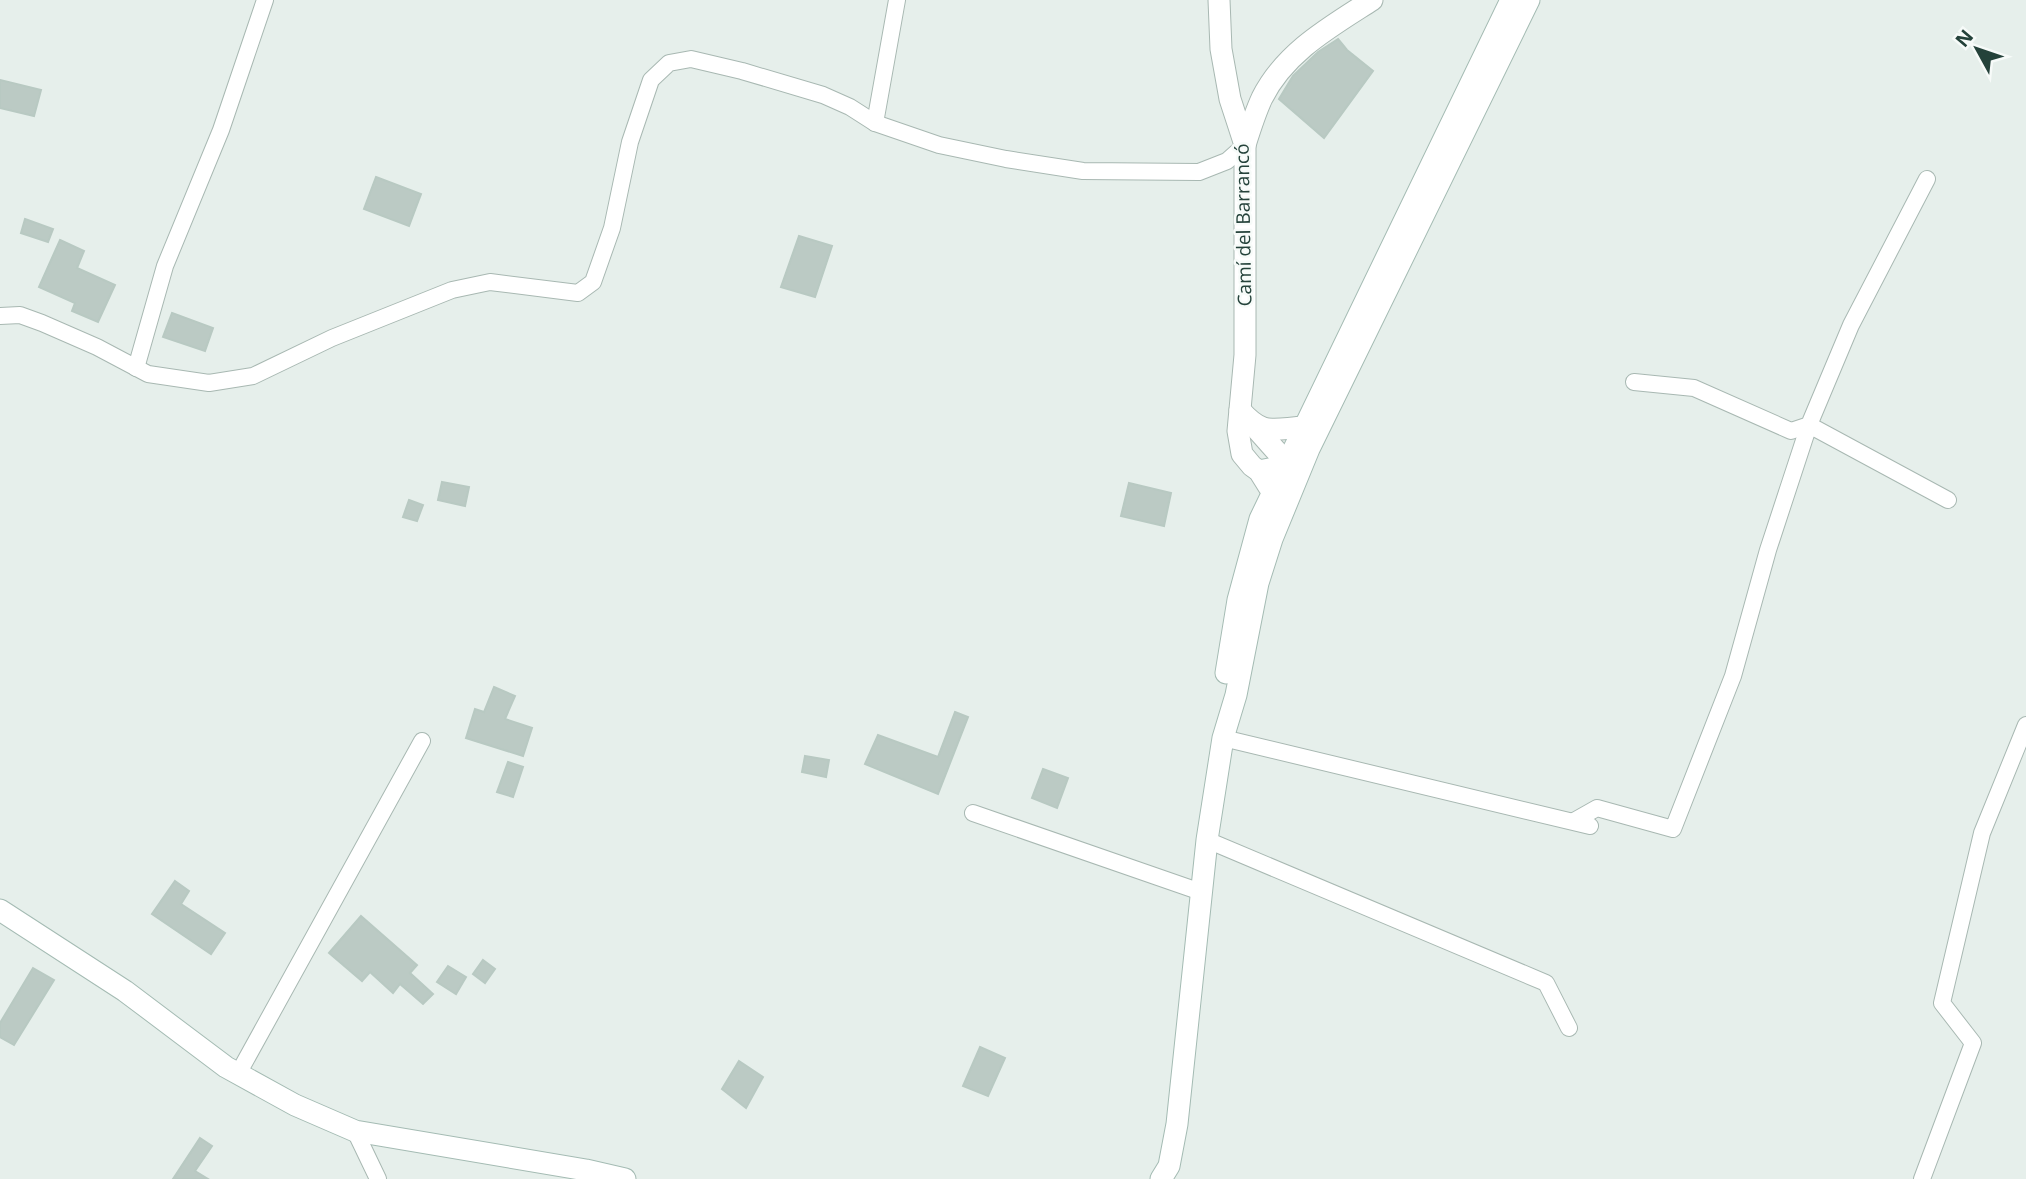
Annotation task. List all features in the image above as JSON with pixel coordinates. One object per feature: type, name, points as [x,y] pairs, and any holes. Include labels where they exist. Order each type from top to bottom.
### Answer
[{"type":"main road","name":"Camí del Barrancó","points":[[1219,0],[1221,49],[1230,99],[1245,145],[1247,418],[1238,431],[1242,454],[1252,467],[1259,471],[1272,492]]},
{"type":"main road","points":[[1245,145],[1262,97],[1285,62],[1320,33],[1372,0]]},
{"type":"main road","points":[[1161,1179],[1169,1167],[1177,1124],[1201,892],[1223,738],[1223,692],[1238,600],[1260,519],[1272,492],[1281,460],[1304,426],[1511,0]]},
{"type":"main road","points":[[1517,23],[1522,0]]},
{"type":"main road","points":[[1223,738],[1236,695],[1258,583],[1309,449],[1528,0]]},
{"type":"main road","points":[[1259,471],[1281,460],[1297,457],[1367,317],[1379,307]]},
{"type":"main road","points":[[1247,418],[1267,430],[1304,426]]},
{"type":"main road","points":[[1247,418],[1281,460],[1284,485],[1266,531],[1267,554]]},
{"type":"main road","points":[[0,910],[125,991],[238,1074],[295,1105],[355,1131],[547,1163],[625,1179]]},
{"type":"street","points":[[136,368],[165,266],[221,130],[265,0]]},
{"type":"street","points":[[876,123],[897,0]]},
{"type":"street","points":[[0,316],[20,315],[31,319],[97,347],[148,374],[209,383],[253,376],[332,338],[452,290],[490,282],[578,293],[593,282],[612,228],[630,142],[651,80],[669,62],[691,59],[800,88],[850,107],[876,123],[939,145],[1083,171],[1199,172],[1227,161],[1245,145]]},
{"type":"street","points":[[1223,738],[1582,824],[1597,808],[1672,829],[1733,676],[1768,550],[1809,425],[1852,325],[1927,178]]},
{"type":"street","points":[[1634,382],[1694,388],[1791,430],[1809,425],[1948,500]]},
{"type":"street","points":[[1922,1179],[1973,1043],[1942,1003],[1982,833],[2026,725]]},
{"type":"street","points":[[238,1074],[422,741]]},
{"type":"street","points":[[973,813],[1201,892]]},
{"type":"street","points":[[1208,840],[1546,983],[1569,1028]]},
{"type":"street","points":[[355,1131],[378,1179]]},
{"type":"building","points":[[1338,39],[1373,71],[1324,138],[1279,99],[1293,76],[1318,52]]},
{"type":"building","points":[[0,80],[41,90],[34,116],[0,108]]},
{"type":"building","points":[[376,177],[421,194],[409,226],[364,209]]},
{"type":"building","points":[[25,219],[53,229],[48,242],[21,233]]},
{"type":"building","points":[[799,236],[832,246],[815,297],[781,287]]},
{"type":"building","points":[[60,240],[84,251],[77,268],[115,285],[98,322],[72,311],[75,303],[39,287]]},
{"type":"building","points":[[172,313],[213,328],[205,351],[163,337]]},
{"type":"building","points":[[442,482],[469,487],[465,506],[438,500]]},
{"type":"building","points":[[1129,483],[1171,493],[1164,526],[1121,516]]},
{"type":"building","points":[[409,500],[423,505],[417,521],[403,517]]},
{"type":"building","points":[[494,687],[515,696],[505,719],[532,728],[523,756],[466,738],[475,709],[484,712]]},
{"type":"building","points":[[955,712],[968,717],[938,794],[865,764],[878,735],[938,757]]},
{"type":"building","points":[[805,756],[829,760],[826,777],[802,772]]},
{"type":"building","points":[[508,762],[523,767],[513,797],[497,792]]},
{"type":"building","points":[[1043,769],[1068,778],[1057,808],[1032,798]]},
{"type":"building","points":[[175,881],[189,891],[181,904],[225,933],[211,954],[152,914]]},
{"type":"building","points":[[361,916],[417,965],[410,973],[433,994],[423,1004],[400,984],[393,993],[370,972],[362,981],[329,953]]},
{"type":"building","points":[[483,960],[495,969],[485,983],[473,974]]},
{"type":"building","points":[[448,966],[466,977],[456,994],[437,982]]},
{"type":"building","points":[[33,968],[54,980],[14,1045],[0,1037],[0,1023]]},
{"type":"building","points":[[980,1047],[1005,1058],[988,1096],[963,1086]]},
{"type":"building","points":[[739,1061],[763,1077],[746,1108],[722,1089]]},
{"type":"building","points":[[200,1138],[212,1146],[195,1171],[208,1179],[173,1179]]}]
